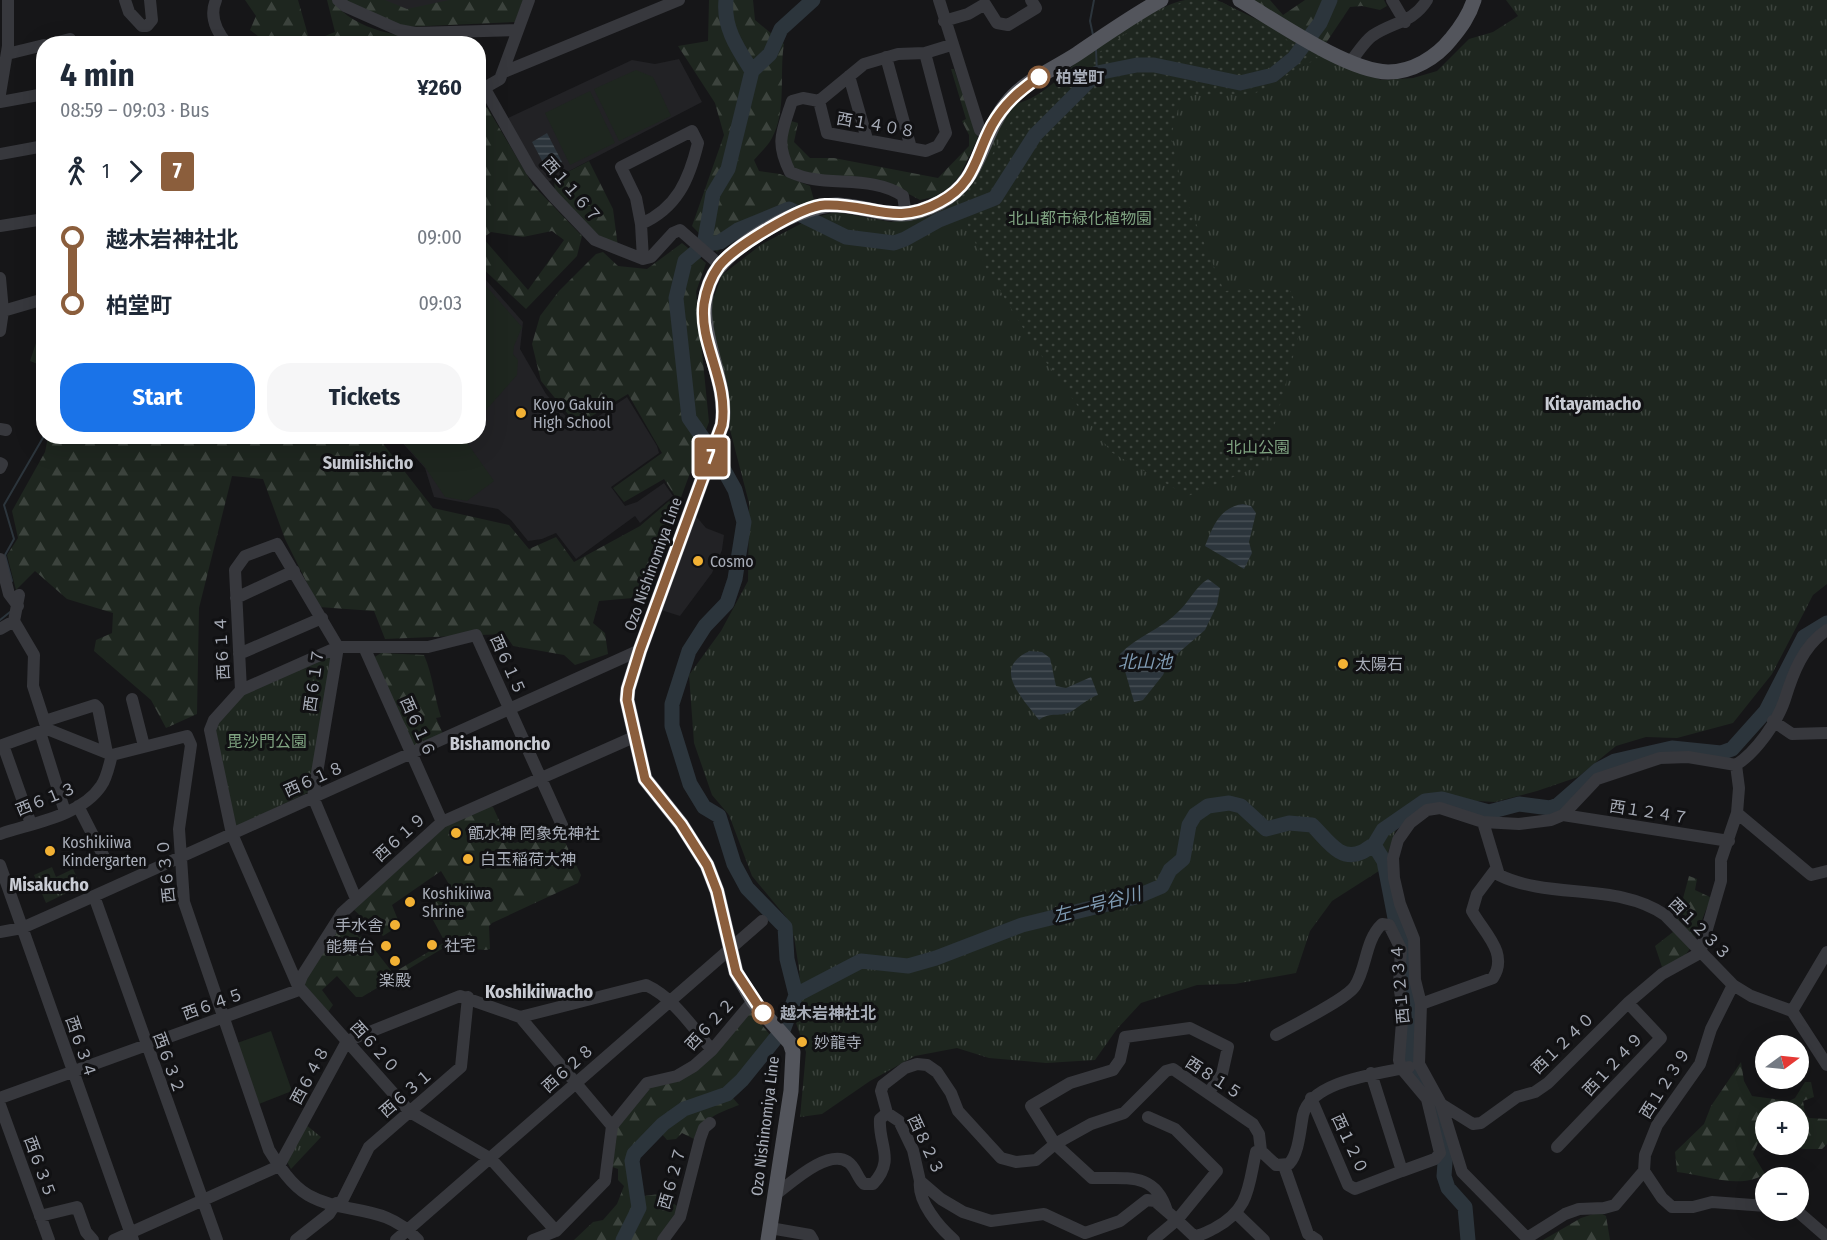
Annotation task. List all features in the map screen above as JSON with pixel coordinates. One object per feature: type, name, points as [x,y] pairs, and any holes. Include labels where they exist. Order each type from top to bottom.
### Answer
[{"type":"main road","name":"Ozo Nishinomiya Line","points":[[769,1234],[794,1059],[788,1040],[758,1007],[736,972],[712,877],[681,824],[649,787],[628,713],[628,689],[640,650],[719,434],[723,415],[723,392],[704,312],[716,262],[790,219],[821,206],[839,205],[906,215],[940,202],[961,187],[975,169],[987,136],[1006,104],[1018,91],[1161,0]]},
{"type":"main road","points":[[1240,0],[1350,62],[1386,72],[1420,64],[1446,46],[1464,23],[1474,0]]},
{"type":"street","points":[[0,94],[7,54],[8,0]]},
{"type":"street","points":[[125,0],[129,12],[142,26],[147,26],[152,20],[150,0]]},
{"type":"street","points":[[216,0],[212,16],[220,36]]},
{"type":"street","points":[[338,0],[345,6],[399,30],[415,33],[518,30]]},
{"type":"street","points":[[486,88],[500,80],[504,72],[529,0]]},
{"type":"street","points":[[504,72],[679,0]]},
{"type":"street","points":[[939,0],[951,45],[980,130],[987,136]]},
{"type":"street","points":[[944,21],[968,14],[984,2],[997,23],[1008,25],[1036,8],[1031,0]]},
{"type":"street","points":[[1392,0],[1405,22]]},
{"type":"street","points":[[1350,62],[1372,36],[1405,22],[1420,12],[1427,0]]},
{"type":"street","name":"西１４０８","points":[[925,53],[946,133],[938,146],[926,151],[826,133],[819,101],[864,64],[886,57],[925,53],[951,45]]},
{"type":"street","points":[[7,54],[36,47]]},
{"type":"street","points":[[886,57],[910,148]]},
{"type":"street","points":[[849,76],[867,139]]},
{"type":"street","points":[[0,102],[36,95]]},
{"type":"street","name":"西１１６７","points":[[486,97],[531,170],[595,240],[643,259]]},
{"type":"street","points":[[819,101],[802,98],[792,101],[782,133],[780,152],[790,172],[812,179],[848,180],[895,190],[903,196],[906,215]]},
{"type":"street","points":[[641,224],[662,215],[680,192],[693,166],[698,143],[692,131],[621,167],[636,198],[641,224],[643,259],[651,257],[662,249],[673,233],[680,231],[716,262]]},
{"type":"street","points":[[0,154],[36,147]]},
{"type":"street","points":[[0,226],[36,220]]},
{"type":"street","points":[[0,278],[1,320],[36,303]]},
{"type":"street","name":"西６１７","points":[[277,544],[338,647],[312,797]]},
{"type":"street","name":"西６１４","points":[[232,834],[210,730],[214,720],[241,690],[235,570],[245,556],[277,544]]},
{"type":"street","points":[[0,559],[15,599],[14,621],[34,655],[32,675],[65,812]]},
{"type":"street","points":[[236,598],[294,571]]},
{"type":"street","points":[[239,654],[322,618]]},
{"type":"street","points":[[0,629],[14,621]]},
{"type":"street","points":[[1563,815],[1598,779],[1634,765],[1660,758],[1688,757],[1736,765],[1750,756],[1785,700],[1788,683],[1813,639],[1827,630]]},
{"type":"street","name":"西６１５","points":[[241,690],[338,647],[428,647],[476,635],[566,834]]},
{"type":"street","name":"西６１６","points":[[364,647],[442,822]]},
{"type":"street","name":"西６１８","points":[[0,932],[22,928],[640,650]]},
{"type":"street","points":[[132,699],[144,746]]},
{"type":"street","points":[[30,824],[1,746],[95,705],[98,708],[110,754]]},
{"type":"street","points":[[1773,721],[1792,734],[1827,733]]},
{"type":"street","points":[[44,727],[110,754]]},
{"type":"street","name":"西６３０","points":[[110,754],[187,736],[191,745],[179,829],[179,856],[184,902],[269,1150],[279,1166],[291,1181],[309,1195],[395,1221],[408,1229]]},
{"type":"street","name":"西６１９","points":[[298,986],[342,913],[442,822],[634,737]]},
{"type":"street","name":"西６１３","points":[[0,834],[78,807],[94,796],[103,784],[110,754]]},
{"type":"street","points":[[1700,952],[1721,881],[1721,860],[1737,813],[1739,788],[1736,765]]},
{"type":"street","points":[[312,797],[356,899]]},
{"type":"street","points":[[78,807],[104,857]]},
{"type":"street","name":"西１２３４","points":[[1410,1066],[1421,1004],[1414,980],[1414,939],[1394,878],[1393,858],[1398,840],[1410,824],[1427,810],[1440,808],[1483,822],[1519,824],[1563,815]]},
{"type":"street","points":[[1737,813],[1812,875],[1827,871]]},
{"type":"street","name":"西１２４７","points":[[1563,815],[1729,841]]},
{"type":"street","points":[[1421,1004],[1493,978],[1500,967],[1499,953],[1472,910],[1478,894],[1496,870],[1483,822]]},
{"type":"street","name":"西６２０","points":[[232,834],[298,986],[410,1112],[491,1159],[556,1231]]},
{"type":"street","name":"西６３４","points":[[0,865],[131,1236]]},
{"type":"street","name":"西１２３３","points":[[1496,870],[1507,879],[1532,885],[1628,899],[1653,906],[1665,915],[1733,986],[1751,996],[1791,1011]]},
{"type":"street","name":"西６３２","points":[[94,896],[145,1046],[217,1240]]},
{"type":"street","name":"西６２８","points":[[396,1240],[762,921]]},
{"type":"street","points":[[1276,1035],[1353,990],[1364,971],[1373,932],[1382,924],[1389,925],[1401,949],[1399,985],[1403,1008],[1399,1060],[1410,1066],[1442,1104],[1462,1172],[1527,1239]]},
{"type":"street","name":"西１２４０","points":[[1442,1104],[1473,1124],[1481,1123],[1517,1096],[1535,1092],[1548,1083],[1628,1003],[1662,974],[1700,952]]},
{"type":"street","points":[[1827,952],[1791,1011],[1822,1050],[1827,1065]]},
{"type":"street","points":[[520,1017],[646,985],[660,991],[670,1000],[712,1050]]},
{"type":"street","name":"西６４５","points":[[0,1098],[296,992],[298,986]]},
{"type":"street","name":"西１２３９","points":[[1527,1239],[1565,1214],[1579,1209],[1604,1208],[1615,1204],[1644,1171],[1645,1155],[1657,1125],[1700,1064],[1711,1029],[1733,986]]},
{"type":"street","name":"西６４８","points":[[279,1166],[347,1041],[460,996],[468,997]]},
{"type":"street","points":[[468,997],[520,1017],[612,1126],[605,1181],[556,1231],[533,1240]]},
{"type":"street","name":"西６３１","points":[[304,1238],[338,1204],[369,1147],[461,1067],[468,997]]},
{"type":"street","name":"西１２４９","points":[[1557,1148],[1661,1038],[1628,1003]]},
{"type":"street","name":"西６２２","points":[[612,1126],[647,1083],[677,1076],[712,1050],[758,1007]]},
{"type":"street","points":[[1167,1211],[1162,1194],[1151,1184],[1142,1180],[1092,1178],[1055,1144],[1031,1106],[1070,1083],[1113,1070],[1120,1060],[1125,1037],[1190,1028],[1228,1047],[1222,1074],[1209,1092]]},
{"type":"street","name":"西８１５","points":[[888,1113],[881,1091],[883,1084],[905,1068],[916,1064],[927,1065],[937,1072],[951,1093],[958,1112],[1001,1158],[1016,1162],[1036,1160],[1055,1144],[1091,1124],[1124,1113],[1166,1071],[1173,1069],[1253,1124],[1259,1134],[1261,1151]]},
{"type":"street","points":[[1177,1221],[1194,1236],[1205,1238],[1237,1214],[1245,1201],[1256,1152],[1261,1151],[1276,1165],[1289,1164],[1294,1156],[1305,1108],[1311,1098],[1319,1092],[1371,1072],[1410,1066]]},
{"type":"street","name":"西１２０","points":[[1311,1098],[1348,1185],[1355,1189],[1436,1159],[1440,1153],[1427,1099],[1410,1066]]},
{"type":"street","points":[[1371,1072],[1402,1172]]},
{"type":"street","name":"西６３５","points":[[0,1106],[49,1240]]},
{"type":"street","name":"西８２３","points":[[775,1195],[818,1163],[838,1158],[848,1162],[864,1184],[873,1184],[882,1174],[886,1158],[880,1119],[888,1113],[899,1121],[913,1150],[920,1181],[941,1199],[992,1221],[1044,1214],[1085,1233],[1120,1221],[1146,1200],[1155,1201],[1177,1221]]},
{"type":"street","points":[[1148,1118],[1175,1129],[1217,1171],[1177,1221],[1153,1240]]},
{"type":"street","name":"西６２７","points":[[663,1240],[680,1217],[700,1139],[704,1128],[710,1124]]},
{"type":"street","points":[[114,1240],[131,1236],[279,1166]]},
{"type":"street","points":[[1284,1166],[1308,1234],[1317,1240]]},
{"type":"street","points":[[1644,1171],[1662,1198],[1672,1207],[1693,1207],[1712,1202],[1755,1205]]},
{"type":"street","points":[[920,1181],[919,1190],[927,1205],[954,1240]]},
{"type":"street","points":[[40,1216],[77,1207],[87,1232],[93,1240]]},
{"type":"street","points":[[1237,1214],[1264,1240]]},
{"type":"street","points":[[1809,1221],[1827,1237]]},
{"type":"street","points":[[408,1229],[418,1240]]},
{"type":"street","points":[[769,1234],[810,1235],[813,1240]]},
{"type":"shaded area","points":[[359,0],[460,0],[406,15]]},
{"type":"shaded area","points":[[679,59],[702,102],[546,183],[506,119],[632,60],[655,64]]},
{"type":"shaded area","name":"Koyo Gakuin High School","points":[[486,280],[523,322],[520,349],[546,394],[578,430],[627,397],[659,453],[611,487],[625,506],[637,502],[664,483],[673,496],[640,523],[635,516],[576,559],[556,533],[542,539],[528,541],[511,520],[498,509],[434,497],[425,468],[403,444],[486,444]]},
{"type":"shaded area","name":"Cosmo","points":[[695,515],[706,528],[724,535],[722,550],[712,573],[680,616],[661,610]]},
{"type":"green space","points":[[245,0],[298,0],[308,36],[258,36],[250,30],[256,16]]},
{"type":"green space","points":[[327,0],[332,0],[342,11],[367,26],[404,36],[325,36],[335,32]]},
{"type":"green space","points":[[343,0],[385,0],[407,9],[449,0],[523,0],[515,22],[405,27]]},
{"type":"green space","points":[[709,0],[753,0],[755,20],[784,44],[780,116],[772,138],[754,160],[759,171],[780,174],[810,186],[814,200],[734,236],[717,252],[692,226],[724,135],[715,103],[678,46],[708,41]]},
{"type":"green space","name":"北山公園","points":[[1185,0],[1217,0],[1381,80],[1413,78],[1437,71],[1469,39],[1493,32],[1518,16],[1506,0],[1827,0],[1827,584],[1813,595],[1772,674],[1733,723],[1677,738],[1646,737],[1616,746],[1578,777],[1495,802],[1422,798],[1401,816],[1382,869],[1332,901],[1310,931],[1296,973],[1235,984],[1197,985],[1141,1003],[1117,1029],[1095,1060],[1046,1063],[989,1058],[957,1048],[915,1056],[870,1081],[822,1114],[800,1117],[806,1052],[796,1023],[801,1003],[794,937],[786,917],[752,876],[729,815],[712,795],[694,743],[689,675],[721,631],[748,581],[749,503],[729,426],[729,392],[708,313],[722,275],[762,244],[812,218],[836,212],[891,222],[927,217],[948,207],[968,189],[997,131],[1015,104],[1026,101],[1045,90],[1087,54],[1121,31],[1163,8]]},
{"type":"green space","points":[[1246,0],[1270,0],[1283,15],[1305,0],[1384,0],[1387,6],[1380,10],[1362,6],[1350,7],[1326,43]]},
{"type":"green space","name":"北山都市緑化植物園","points":[[1185,1],[1222,2],[1318,58],[1254,94],[1182,95],[1171,136],[1183,192],[1224,291],[1289,288],[1303,320],[1264,464],[1188,496],[1111,452],[1033,344],[986,268],[957,199],[981,174],[1012,120],[1040,93],[1063,80],[1151,15]]},
{"type":"green space","points":[[951,69],[954,69],[978,138],[960,175],[943,195],[920,200],[894,186],[845,176],[810,176],[793,167],[784,155],[785,136],[791,121],[798,123],[794,142],[810,158],[834,158],[938,178],[969,146],[969,135],[962,121],[966,119]]},
{"type":"green space","points":[[636,70],[653,77],[671,116],[619,141],[594,89]]},
{"type":"green space","points":[[590,91],[615,143],[570,165],[545,113]]},
{"type":"green space","points":[[487,107],[533,185],[582,236],[577,256],[526,309],[486,272],[486,241],[528,290],[564,240],[552,231],[523,237],[491,232],[486,236]]},
{"type":"green space","points":[[589,161],[613,209],[618,247],[598,237],[555,193],[554,179]]},
{"type":"green space","points":[[682,243],[706,263],[696,292],[709,422],[644,597],[599,601],[593,623],[605,633],[608,654],[575,665],[564,655],[513,646],[505,634],[385,639],[374,611],[319,607],[285,539],[263,479],[232,476],[199,608],[197,714],[166,728],[151,700],[94,651],[96,640],[112,633],[113,613],[67,599],[35,571],[16,590],[7,555],[18,538],[12,511],[45,452],[47,444],[383,444],[433,508],[509,525],[529,549],[556,537],[574,562],[640,526],[675,496],[664,479],[624,502],[613,488],[662,453],[628,394],[577,425],[541,381],[532,344],[540,316],[559,291],[596,254],[603,252],[618,266],[647,269]]},
{"type":"green space","points":[[486,286],[522,327],[513,354],[518,360],[517,375],[486,410]]},
{"type":"green space","points":[[36,343],[36,363],[30,361]]},
{"type":"green space","points":[[404,444],[468,444],[494,481],[467,501],[445,497],[425,467]]},
{"type":"green space","points":[[381,653],[424,655],[441,717],[436,718],[443,734],[414,749],[373,658]]},
{"type":"green space","name":"毘沙門公園","points":[[327,655],[331,657],[309,792],[237,826],[233,824],[215,737],[217,725],[241,693]]},
{"type":"green space","points":[[489,806],[493,807],[507,838],[515,843],[554,829],[559,830],[581,875],[578,883],[492,923],[489,926],[490,949],[445,947],[362,997],[356,997],[337,976],[322,990],[333,1005],[328,1012],[303,983],[342,923],[345,922],[359,937],[364,936],[393,973],[445,942],[427,909],[450,886],[441,871],[392,905],[400,925],[383,936],[354,910],[444,827]]},
{"type":"green space","points":[[52,867],[56,877],[73,869],[81,886],[46,903],[34,875]]},
{"type":"green space","points":[[1689,876],[1697,879],[1695,890],[1712,898],[1690,949],[1674,963],[1662,967],[1655,946],[1673,932],[1668,925],[1679,913]]},
{"type":"green space","points":[[750,1011],[777,1043],[732,1097],[739,1105],[706,1121],[694,1139],[682,1133],[676,1139],[667,1140],[661,1133],[645,1135],[630,1149],[635,1197],[660,1194],[677,1206],[676,1217],[658,1240],[574,1240],[593,1222],[603,1220],[617,1204],[624,1186],[618,1180],[618,1169],[610,1166],[616,1128],[648,1088],[679,1080]]},
{"type":"green space","points":[[271,1031],[292,1091],[259,1104],[237,1043]]},
{"type":"green space","points":[[1741,1062],[1744,1081],[1752,1096],[1789,1101],[1755,1101],[1755,1150],[1753,1154],[1761,1167],[1755,1167],[1755,1179],[1733,1181],[1677,1172],[1675,1152],[1704,1124],[1711,1106]]},
{"type":"green space","points":[[1809,1082],[1811,1082],[1814,1097],[1803,1101],[1789,1101],[1795,1098],[1801,1089],[1809,1089]]},
{"type":"green space","points":[[1809,1118],[1827,1119],[1827,1144],[1822,1149],[1809,1149]]},
{"type":"green space","points":[[305,1124],[321,1137],[291,1169],[286,1160]]},
{"type":"green space","points":[[1599,1212],[1606,1216],[1610,1240],[1543,1240],[1581,1218]]},
{"type":"water","points":[[547,133],[562,162],[547,170],[532,142]]},
{"type":"water","points":[[1243,504],[1251,506],[1256,513],[1249,542],[1252,553],[1244,569],[1205,546],[1214,525],[1223,513]]},
{"type":"water","name":"北山池","points":[[1208,579],[1220,588],[1217,605],[1205,630],[1169,661],[1163,675],[1143,700],[1134,702],[1120,654],[1134,642],[1165,623]]},
{"type":"water","name":"北山池","points":[[1030,651],[1042,652],[1050,658],[1056,686],[1066,688],[1091,677],[1098,695],[1068,713],[1047,716],[1039,720],[1019,693],[1011,675],[1012,666],[1018,658]]},
{"type":"waterway","points":[[704,245],[713,194],[728,169],[752,71],[729,29],[726,0]]},
{"type":"waterway","points":[[752,71],[770,54],[781,29],[813,0]]},
{"type":"waterway","points":[[1093,35],[1090,21],[1094,0]]},
{"type":"waterway","points":[[623,1240],[639,1208],[632,1161],[634,1154],[663,1124],[684,1109],[727,1094],[742,1080],[784,1028],[796,995],[787,959],[785,927],[747,888],[734,864],[719,816],[704,807],[690,784],[672,726],[672,704],[689,651],[705,626],[727,603],[735,579],[744,522],[735,490],[720,463],[689,418],[676,298],[685,261],[704,245],[720,242],[738,230],[789,209],[846,237],[894,243],[905,239],[939,220],[995,198],[1035,135],[1097,73],[1137,65],[1154,65],[1240,83],[1273,75],[1294,58],[1320,23],[1330,0]]},
{"type":"waterway","points":[[1096,50],[1097,73]]},
{"type":"waterway","points":[[12,581],[5,555],[14,539],[4,505],[39,444]]},
{"type":"waterway","points":[[0,620],[10,612]]},
{"type":"waterway","points":[[1468,1240],[1465,1207],[1448,1188],[1444,1176],[1446,1149],[1436,1111],[1431,1097],[1413,1074],[1408,1057],[1412,1022],[1406,976],[1408,945],[1395,918],[1384,861],[1374,845],[1383,830],[1425,801],[1442,799],[1489,812],[1519,804],[1550,808],[1558,805],[1598,770],[1615,761],[1672,748],[1721,753],[1732,749],[1766,711],[1804,637],[1827,623]]},
{"type":"waterway","name":"左一号谷川","points":[[796,995],[861,961],[908,966],[936,958],[1022,925],[1136,897],[1162,886],[1170,870],[1183,859],[1189,825],[1195,815],[1208,806],[1229,803],[1241,806],[1266,829],[1289,823],[1312,825],[1334,848],[1347,854],[1354,855],[1374,845]]},
{"type":"bus line","name":"7","points":[[763,1013],[743,986],[736,972],[717,891],[707,865],[681,824],[656,796],[645,779],[628,713],[627,700],[628,689],[640,650],[722,425],[723,392],[704,320],[704,305],[709,285],[720,265],[732,254],[772,227],[811,209],[839,205],[895,216],[906,215],[940,202],[968,180],[980,158],[987,136],[1006,104],[1018,91],[1039,77]]},
{"type":"place","name":"柏堂町","points":[[1039,77]]},
{"type":"place","name":"Koyo Gakuin High School","points":[[521,413]]},
{"type":"place","name":"Cosmo","points":[[698,561]]},
{"type":"place","name":"太陽石","points":[[1343,664]]},
{"type":"place","name":"甑水神 罔象免神社","points":[[456,833]]},
{"type":"place","name":"Koshikiiwa Kindergarten","points":[[50,851]]},
{"type":"place","name":"白玉稲荷大神","points":[[468,859]]},
{"type":"place","name":"Koshikiiwa Shrine","points":[[410,902]]},
{"type":"place","name":"手水舎","points":[[395,925]]},
{"type":"place","name":"社宅","points":[[432,945]]},
{"type":"place","name":"能舞台","points":[[386,946]]},
{"type":"place","name":"楽殿","points":[[395,961]]},
{"type":"place","name":"越木岩神社北","points":[[763,1013]]},
{"type":"place","name":"妙龍寺","points":[[802,1042]]},
{"type":"district","name":"Kitayamacho","points":[[1593,404]]},
{"type":"district","name":"Sumiishicho","points":[[368,463]]},
{"type":"district","name":"Bishamoncho","points":[[500,744]]},
{"type":"district","name":"Misakucho","points":[[49,885]]},
{"type":"district","name":"Koshikiiwacho","points":[[539,992]]}]
